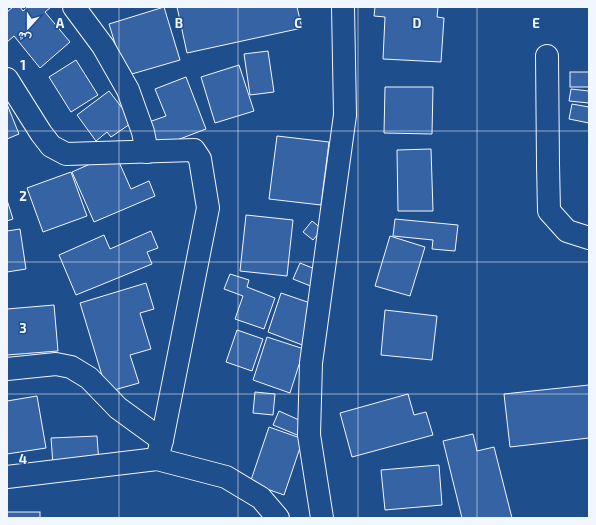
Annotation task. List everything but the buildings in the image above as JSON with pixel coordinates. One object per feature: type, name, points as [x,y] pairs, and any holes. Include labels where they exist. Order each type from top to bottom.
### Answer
[{"type":"street","points":[[74,7],[103,46],[128,90],[143,132],[147,152]]},
{"type":"street","points":[[322,518],[309,435],[311,363],[345,116],[343,7]]},
{"type":"street","points":[[547,56],[549,211],[567,231],[589,238]]},
{"type":"street","points":[[7,79],[41,133],[51,146],[66,154],[194,150],[200,159],[208,208],[160,450]]},
{"type":"street","points":[[7,369],[56,364],[71,367],[88,378],[160,450],[226,477],[261,498],[278,518]]},
{"type":"street","points":[[7,476],[160,450]]}]
